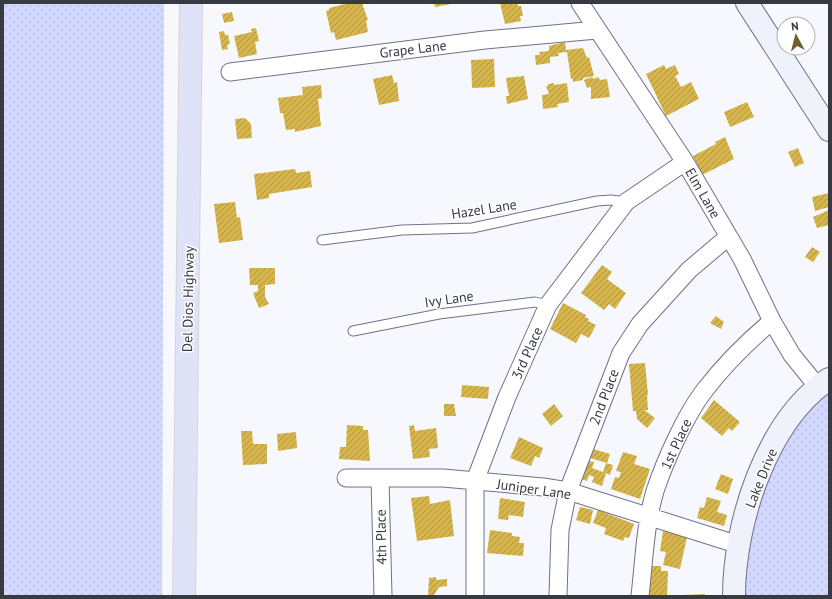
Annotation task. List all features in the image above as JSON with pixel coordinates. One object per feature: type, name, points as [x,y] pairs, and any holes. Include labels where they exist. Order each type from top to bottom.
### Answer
[{"type":"main road","name":"Del Dios Highway","points":[[184,596],[191,3]]},
{"type":"street","name":"Elm Lane","points":[[580,3],[685,162],[742,259],[772,321],[792,355],[823,383]]},
{"type":"street","points":[[747,3],[829,130]]},
{"type":"street","name":"Grape Lane","points":[[230,72],[485,40],[597,30]]},
{"type":"street","name":"3rd Place","points":[[474,596],[475,481],[507,396],[548,305],[626,202],[685,162]]},
{"type":"street","name":"2nd Place","points":[[558,596],[560,530],[568,491],[621,353],[640,324],[689,270],[728,237]]},
{"type":"street","name":"1st Place","points":[[640,596],[649,517],[655,491],[675,441],[704,391],[747,342],[772,321]]},
{"type":"street","name":"Lake Drive","points":[[734,596],[735,562],[745,516],[768,456],[789,420],[823,383]]},
{"type":"street","name":"Juniper Lane","points":[[346,478],[443,478],[543,487],[568,491],[739,545]]},
{"type":"street","name":"4th Place","points":[[380,479],[383,596]]},
{"type":"lane","name":"Hazel Lane","points":[[322,240],[402,230],[472,228],[597,201],[611,200],[626,202]]},
{"type":"lane","name":"Ivy Lane","points":[[353,331],[439,314],[535,302],[548,305]]},
{"type":"shaded area","points":[[3,3],[164,3],[162,596],[3,596]]},
{"type":"shaded area","points":[[829,389],[829,596],[734,596],[767,456]]},
{"type":"building","points":[[349,3],[362,3],[368,20],[366,21],[368,32],[336,40],[334,32],[331,33],[326,11],[329,10],[329,8]]},
{"type":"building","points":[[434,3],[451,3],[451,4],[435,7]]},
{"type":"building","points":[[500,3],[517,3],[518,6],[521,6],[523,16],[520,16],[521,21],[505,24]]},
{"type":"building","points":[[232,12],[234,21],[224,23],[222,14]]},
{"type":"building","points":[[256,28],[259,41],[255,42],[257,54],[239,58],[234,36],[252,32],[251,29]]},
{"type":"building","points":[[224,31],[225,35],[228,35],[230,44],[227,45],[228,49],[222,50],[219,32]]},
{"type":"building","points":[[565,42],[566,50],[583,48],[587,58],[589,57],[594,76],[573,82],[573,79],[571,79],[567,52],[558,53],[559,56],[550,57],[550,63],[536,65],[535,55],[540,55],[539,52],[549,51],[549,46]]},
{"type":"building","points":[[494,59],[495,87],[472,88],[471,60]]},
{"type":"building","points":[[664,65],[666,69],[675,65],[679,74],[675,76],[681,87],[691,82],[699,99],[666,116],[646,74]]},
{"type":"building","points":[[392,75],[394,83],[397,82],[399,101],[379,105],[373,79]]},
{"type":"building","points":[[524,76],[528,99],[507,104],[506,96],[509,96],[506,78]]},
{"type":"building","points":[[592,77],[593,79],[598,77],[600,80],[607,79],[610,97],[591,99],[591,87],[587,88],[584,80]]},
{"type":"building","points":[[554,83],[554,85],[567,83],[569,102],[557,104],[558,107],[543,109],[542,95],[549,94],[546,86]]},
{"type":"building","points":[[321,85],[322,98],[318,99],[321,126],[295,132],[295,129],[286,130],[283,113],[280,113],[278,98],[303,95],[302,87]]},
{"type":"building","points":[[747,102],[754,117],[730,127],[724,112]]},
{"type":"building","points":[[245,118],[251,124],[252,138],[237,139],[235,119]]},
{"type":"building","points":[[725,137],[734,159],[702,175],[693,156],[716,144],[715,142]]},
{"type":"building","points":[[798,148],[804,163],[795,167],[788,152]]},
{"type":"building","points":[[295,169],[296,173],[310,171],[312,187],[269,194],[269,198],[257,200],[254,174]]},
{"type":"building","points":[[829,193],[829,207],[815,211],[812,197]]},
{"type":"building","points":[[235,202],[237,218],[240,217],[243,240],[219,243],[214,204]]},
{"type":"building","points":[[829,210],[829,225],[817,228],[813,217]]},
{"type":"building","points":[[812,247],[820,252],[813,262],[805,257]]},
{"type":"building","points":[[602,265],[612,272],[607,279],[626,293],[615,309],[609,304],[604,310],[581,293]]},
{"type":"building","points":[[249,268],[275,268],[275,284],[265,285],[265,297],[269,304],[259,308],[253,293],[258,291],[258,285],[250,285]]},
{"type":"building","points":[[563,303],[586,315],[585,317],[589,319],[588,321],[596,325],[589,338],[581,334],[576,343],[550,329]]},
{"type":"building","points":[[716,316],[724,322],[721,329],[710,323]]},
{"type":"building","points":[[645,363],[648,410],[644,410],[655,418],[647,428],[637,419],[636,411],[633,411],[629,364]]},
{"type":"building","points":[[462,385],[489,387],[488,399],[461,397]]},
{"type":"building","points":[[714,400],[740,422],[732,431],[729,428],[722,436],[701,418]]},
{"type":"building","points":[[444,404],[454,404],[456,416],[444,416]]},
{"type":"building","points":[[554,404],[563,416],[551,426],[542,414]]},
{"type":"building","points":[[347,425],[363,426],[363,430],[368,430],[370,461],[339,459],[340,447],[346,447]]},
{"type":"building","points":[[414,425],[415,431],[436,428],[438,448],[429,449],[430,457],[413,459],[409,426]]},
{"type":"building","points":[[241,431],[252,431],[253,444],[267,444],[267,464],[243,465]]},
{"type":"building","points":[[296,432],[297,448],[278,451],[277,434]]},
{"type":"building","points":[[519,437],[543,448],[539,458],[535,456],[531,466],[510,458]]},
{"type":"building","points":[[593,449],[610,454],[607,463],[590,458]]},
{"type":"building","points":[[623,452],[637,456],[634,464],[650,469],[640,499],[611,489],[615,477],[619,478],[621,472],[616,471]]},
{"type":"building","points":[[586,460],[594,462],[592,468],[603,472],[606,463],[613,465],[610,475],[606,473],[602,486],[592,482],[594,477],[589,475],[587,481],[580,479]]},
{"type":"building","points":[[721,474],[733,479],[728,494],[715,489]]},
{"type":"building","points":[[429,496],[430,504],[450,500],[454,536],[417,541],[411,498]]},
{"type":"building","points":[[707,497],[721,501],[717,512],[727,515],[724,526],[697,518],[700,507],[704,508]]},
{"type":"building","points":[[500,498],[525,502],[523,517],[509,515],[508,520],[498,519]]},
{"type":"building","points":[[580,507],[593,510],[590,524],[576,520]]},
{"type":"building","points":[[598,510],[634,524],[629,538],[625,537],[623,541],[604,534],[606,528],[593,523]]},
{"type":"building","points":[[490,530],[512,533],[512,536],[520,537],[519,543],[524,543],[523,556],[487,553]]},
{"type":"building","points":[[663,531],[687,537],[680,569],[663,565],[666,552],[660,551]]},
{"type":"building","points":[[648,566],[661,566],[661,571],[668,571],[667,596],[646,596]]},
{"type":"building","points":[[436,577],[436,580],[447,579],[447,586],[439,587],[434,595],[435,596],[428,596],[429,578]]},
{"type":"building","points":[[705,594],[705,596],[682,595]]}]
